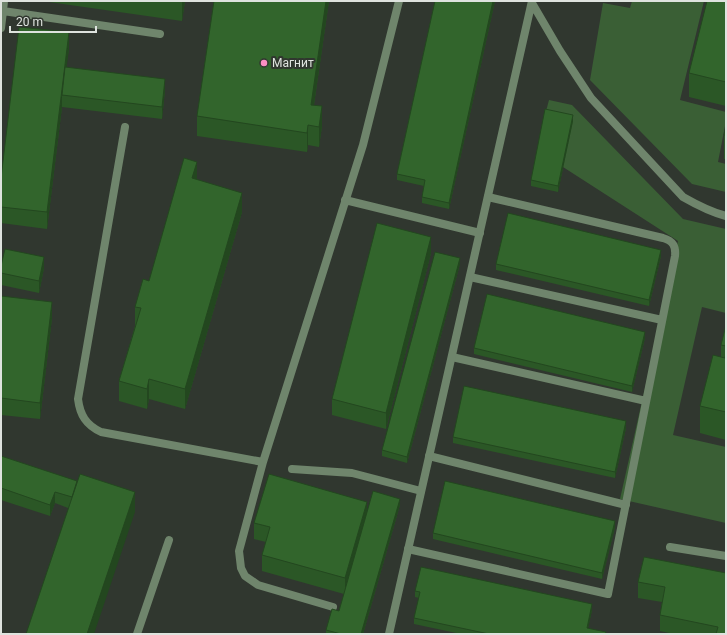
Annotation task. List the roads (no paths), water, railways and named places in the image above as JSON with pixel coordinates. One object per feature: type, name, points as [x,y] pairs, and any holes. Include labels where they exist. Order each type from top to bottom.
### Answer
[{"type":"street","points":[[1,28],[4,1]]},
{"type":"street","points":[[333,607],[258,585],[245,576],[241,568],[239,551],[263,462],[362,145],[399,1]]},
{"type":"street","points":[[389,634],[532,2]]},
{"type":"street","points":[[532,2],[560,51],[591,98],[683,197],[699,206],[726,216]]},
{"type":"street","points":[[3,11],[160,34]]},
{"type":"street","points":[[125,127],[78,399],[80,411],[94,429],[101,432],[263,462]]},
{"type":"street","points":[[408,549],[608,594],[675,247],[672,242],[663,238],[488,197]]},
{"type":"street","points":[[345,200],[480,234]]},
{"type":"street","points":[[470,277],[662,320]]},
{"type":"street","points":[[452,357],[646,401]]},
{"type":"street","points":[[429,456],[626,505]]},
{"type":"street","points":[[292,469],[352,473],[421,490]]},
{"type":"street","points":[[137,634],[169,540]]},
{"type":"street","points":[[670,547],[726,556]]},
{"type":"place","name":"Магнит","points":[[264,63]]}]
